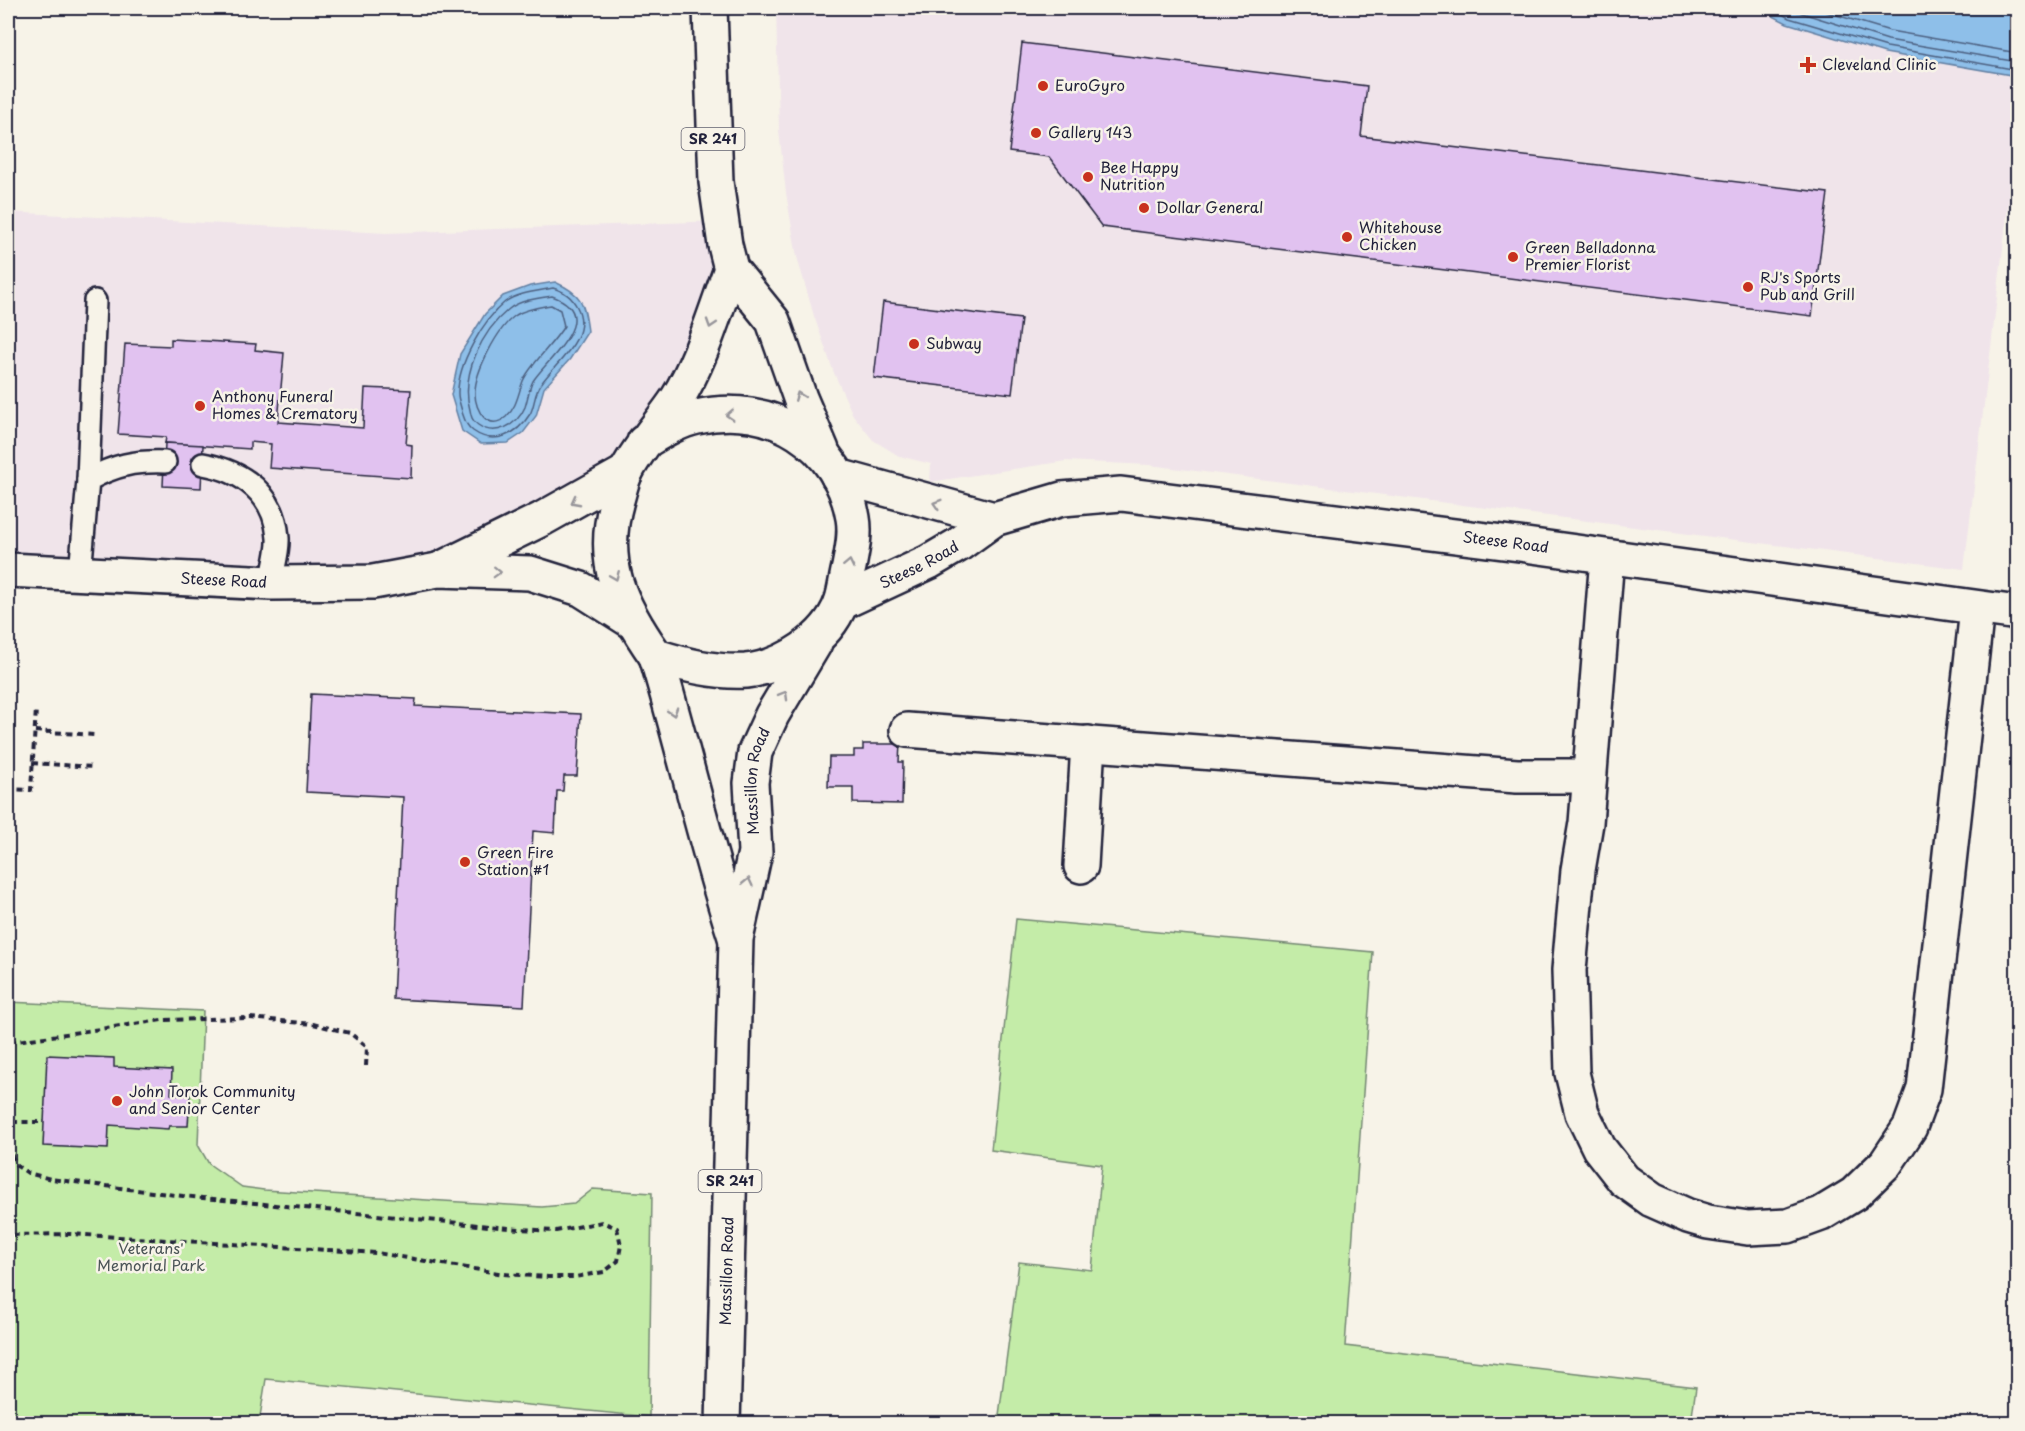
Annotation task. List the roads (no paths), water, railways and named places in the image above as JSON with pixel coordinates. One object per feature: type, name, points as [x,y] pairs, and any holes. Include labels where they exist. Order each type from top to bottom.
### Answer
[{"type":"street","name":"SR 241","points":[[710,8],[716,182],[725,245],[731,269],[772,321],[800,398],[853,518],[853,545],[841,603],[819,636]]},
{"type":"street","name":"SR 241","points":[[656,656],[633,622],[611,569],[609,544],[614,513],[626,472],[644,442],[677,399],[702,351],[731,269]]},
{"type":"street","points":[[644,442],[672,426],[698,417],[740,414],[771,419],[830,463],[994,519]]},
{"type":"street","name":"Steese Road","points":[[438,570],[570,504],[626,472]]},
{"type":"street","name":"Steese Road","points":[[841,603],[929,562],[958,545],[994,519],[1062,499],[1121,494],[2018,613]]},
{"type":"street","points":[[1607,557],[1586,823],[1578,870],[1569,981],[1572,1073],[1582,1113],[1599,1148],[1623,1180],[1652,1200],[1707,1222],[1748,1228],[1788,1226],[1821,1214],[1854,1194],[1886,1163],[1910,1127],[1924,1089],[1977,609]]},
{"type":"street","name":"Steese Road","points":[[8,570],[271,584],[373,582],[438,570],[530,573],[581,589],[633,622]]},
{"type":"street","points":[[656,656],[708,669],[746,671],[779,663],[819,636]]},
{"type":"street","name":"Massillon Road","points":[[723,1424],[736,939],[755,852],[752,783],[756,752],[772,715],[819,636]]},
{"type":"street","name":"Massillon Road","points":[[656,656],[688,762],[705,840],[736,939]]},
{"type":"street","points":[[907,730],[1517,776],[1588,776]]},
{"type":"street","points":[[1081,866],[1088,743]]},
{"type":"lane","points":[[80,574],[88,480],[95,301]]},
{"type":"lane","points":[[88,480],[112,466],[136,461],[165,462]]},
{"type":"lane","points":[[203,464],[226,468],[246,478],[259,490],[270,506],[278,538],[271,584]]},
{"type":"water","points":[[1770,8],[2017,8],[2017,76],[1885,53],[1787,23],[1773,16]]},
{"type":"water","points":[[555,282],[571,291],[580,300],[588,331],[570,359],[544,388],[536,416],[523,433],[508,443],[481,444],[462,431],[451,395],[460,354],[485,314],[503,296],[530,286]]},
{"type":"place","name":"Cleveland Clinic","points":[[1808,65]]},
{"type":"place","name":"EuroGyro","points":[[1043,86]]},
{"type":"place","name":"Gallery 143","points":[[1036,133]]},
{"type":"place","name":"Bee Happy Nutrition","points":[[1088,177]]},
{"type":"place","name":"Dollar General","points":[[1144,208]]},
{"type":"place","name":"Whitehouse Chicken","points":[[1347,237]]},
{"type":"place","name":"Green Belladonna Premier Florist","points":[[1513,257]]},
{"type":"place","name":"RJ's Sports Pub and Grill","points":[[1748,287]]},
{"type":"place","name":"Subway","points":[[914,344]]},
{"type":"place","name":"Anthony Funeral Homes & Crematory","points":[[200,406]]},
{"type":"place","name":"Green Fire Station #1","points":[[465,862]]},
{"type":"place","name":"John Torok Community and Senior Center","points":[[117,1101]]},
{"type":"park label","name":"Veterans' Memorial Park","points":[[151,1258]]}]
